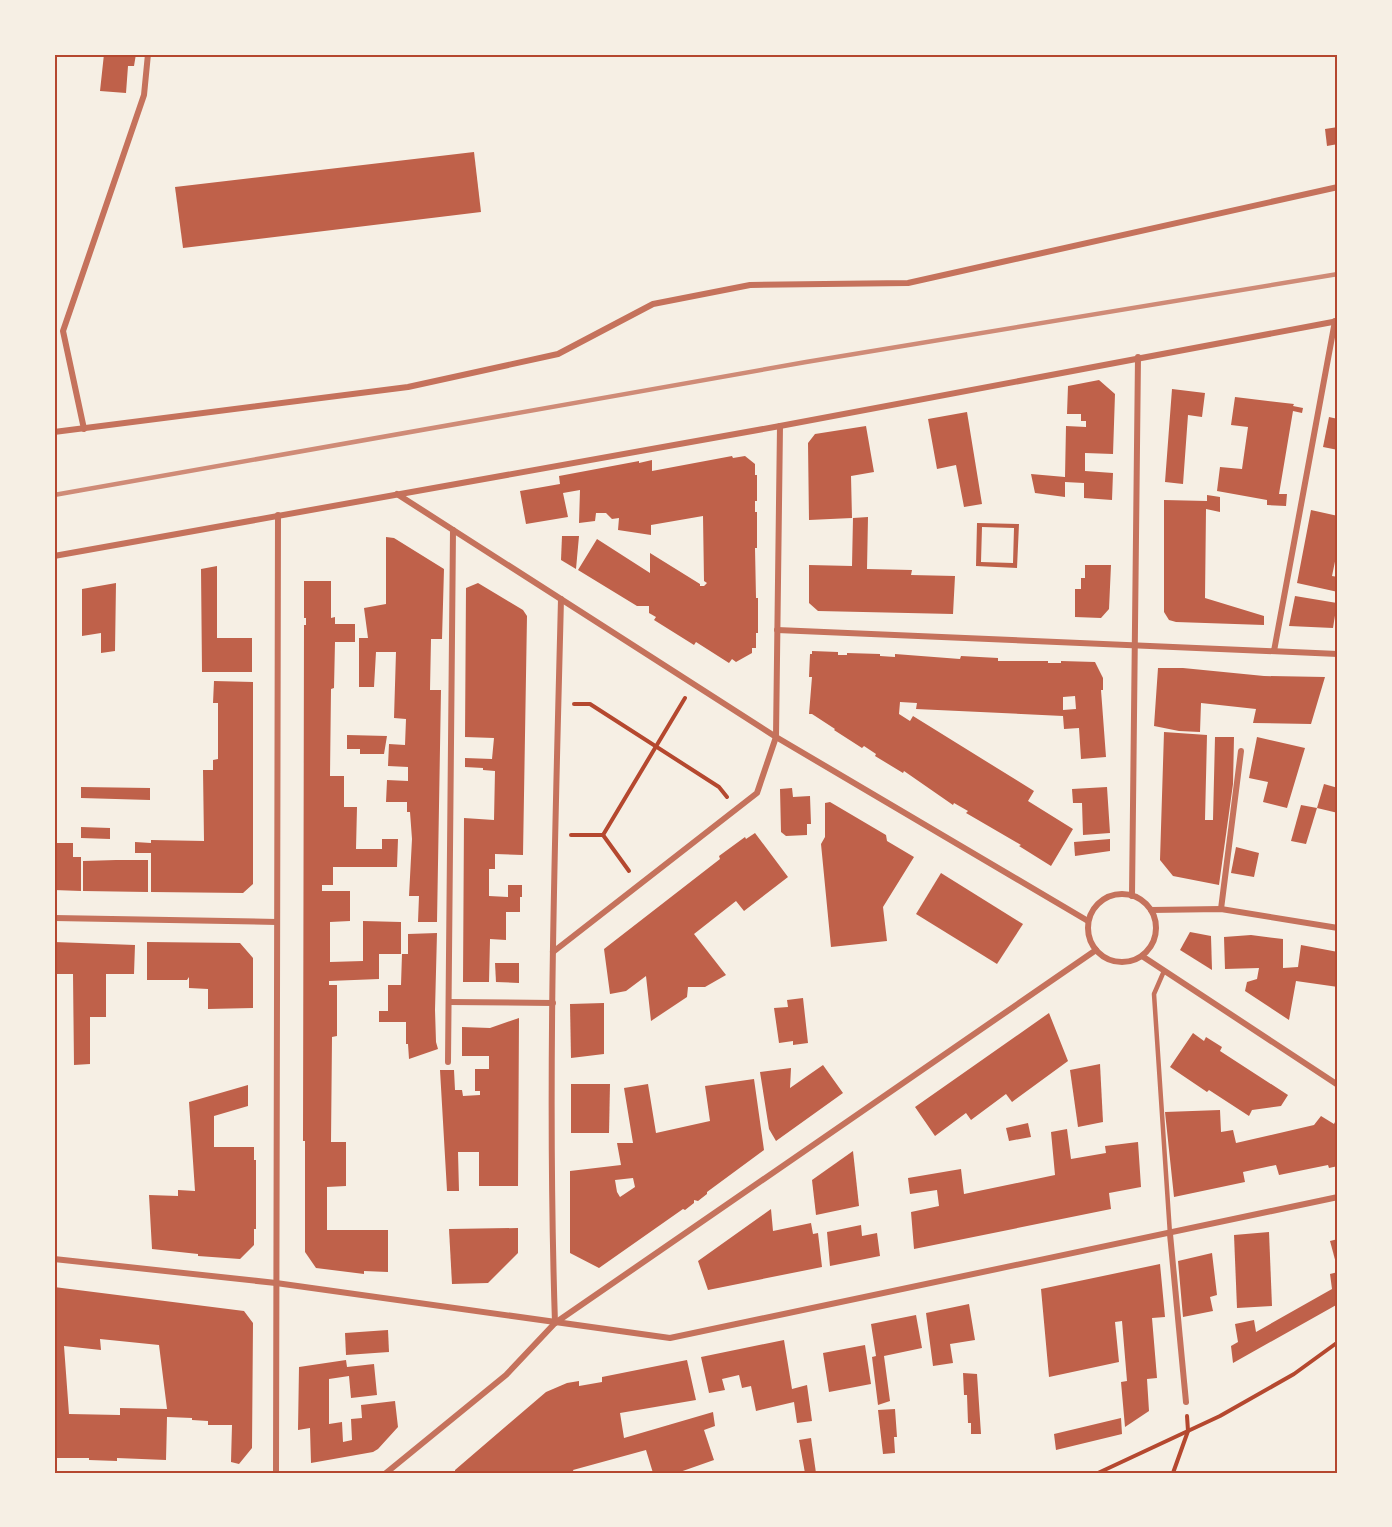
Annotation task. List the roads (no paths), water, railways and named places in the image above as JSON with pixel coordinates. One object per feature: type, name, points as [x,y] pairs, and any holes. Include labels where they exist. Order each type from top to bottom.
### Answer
[{"type":"street","points":[[84,429],[63,331],[144,95],[148,54]]},
{"type":"street","points":[[54,432],[408,387],[558,354],[653,304],[750,285],[908,283],[1338,187]]},
{"type":"street","points":[[54,556],[780,426],[1336,321],[1274,651]]},
{"type":"street","points":[[1132,896],[1138,357]]},
{"type":"street","points":[[553,952],[758,793],[776,737],[780,426]]},
{"type":"street","points":[[396,494],[776,737],[1088,921]]},
{"type":"street","points":[[276,1473],[278,515]]},
{"type":"street","points":[[448,1062],[453,530]]},
{"type":"street","points":[[555,1323],[553,952],[561,600]]},
{"type":"street","points":[[777,630],[1338,654]]},
{"type":"street","points":[[1221,909],[1241,751]]},
{"type":"street","points":[[1112,896],[1132,896],[1144,902],[1151,910],[1156,922],[1155,936],[1150,948],[1142,956],[1122,962],[1105,958],[1096,950],[1089,937],[1088,921],[1095,906],[1112,896]]},
{"type":"street","points":[[1151,910],[1221,909],[1338,928]]},
{"type":"street","points":[[54,918],[277,922]]},
{"type":"street","points":[[386,1473],[506,1375],[555,1323],[1096,950]]},
{"type":"street","points":[[1142,956],[1338,1085]]},
{"type":"street","points":[[449,1002],[553,1004]]},
{"type":"street","points":[[54,1259],[276,1283],[670,1338],[1338,1197]]},
{"type":"street","points":[[1170,1234],[1186,1402]]},
{"type":"lane","points":[[1164,971],[1154,994],[1170,1234]]},
{"type":"railway","points":[[54,495],[806,362],[1338,274]]}]
